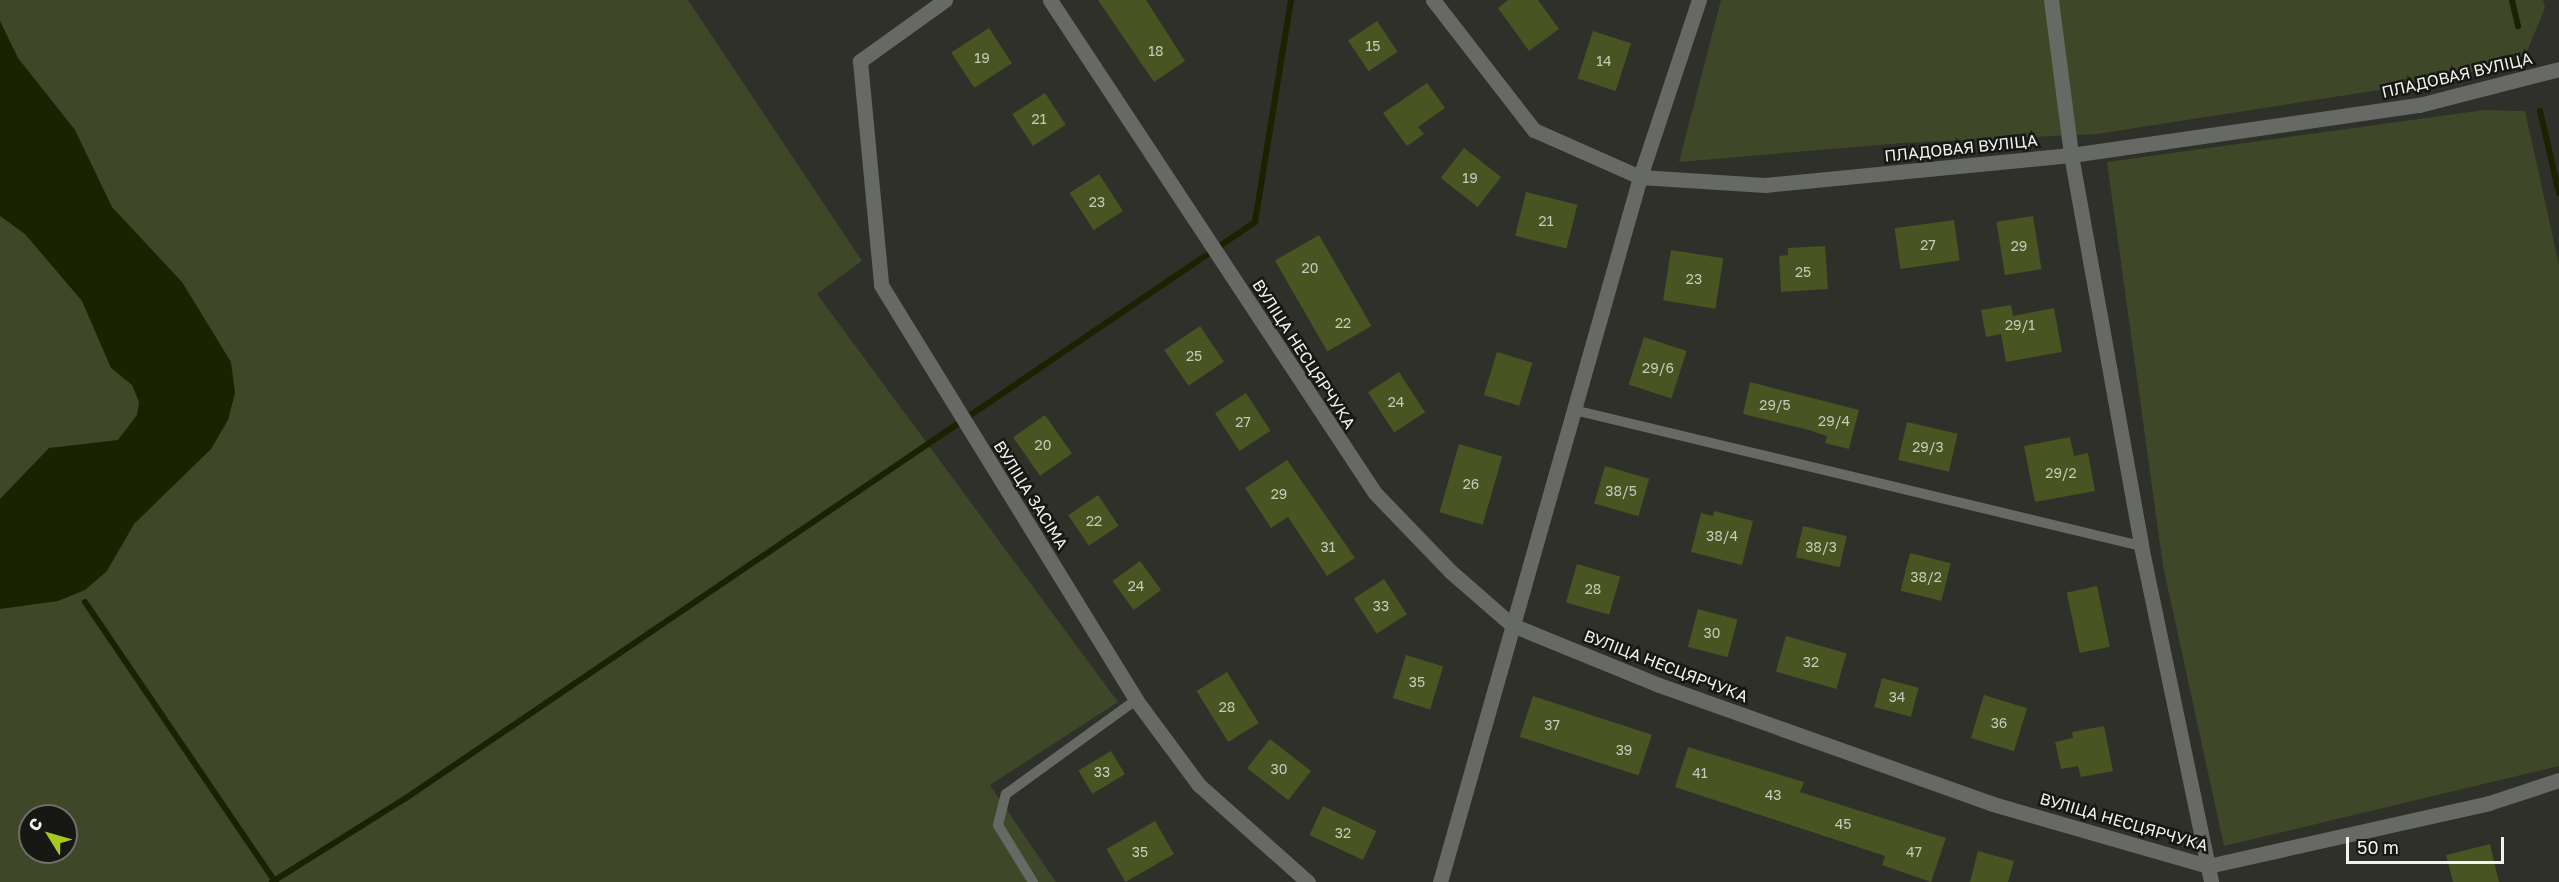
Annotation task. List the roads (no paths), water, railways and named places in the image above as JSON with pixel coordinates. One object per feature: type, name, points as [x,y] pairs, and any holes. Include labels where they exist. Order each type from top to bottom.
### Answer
[{"type":"street","name":"ВУЛІЦА ЗАСІМА","points":[[945,0],[860,61],[881,285],[1136,700],[1199,785],[1308,882]]},
{"type":"street","name":"ВУЛІЦА НЕСЦЯРЧУКА","points":[[1050,0],[1375,494],[1450,572],[1512,626],[1659,685],[1993,804],[2208,866],[2488,803],[2559,780]]},
{"type":"street","name":"ПЛАДОВАЯ ВУЛІЦА","points":[[1433,0],[1534,130],[1640,177],[1765,185],[2071,155],[2419,105],[2559,69]]},
{"type":"street","points":[[1440,882],[1640,177],[1699,0]]},
{"type":"street","points":[[2051,0],[2071,155],[2141,546],[2211,882]]},
{"type":"lane","points":[[1574,410],[2141,546]]},
{"type":"lane","points":[[1033,882],[998,825],[1006,794],[1136,700]]},
{"type":"waterway","points":[[272,882],[406,798],[1255,222],[1291,0]]},
{"type":"waterway","points":[[2512,0],[2518,26]]},
{"type":"waterway","points":[[2540,111],[2559,193]]},
{"type":"waterway","points":[[85,602],[274,880]]}]
